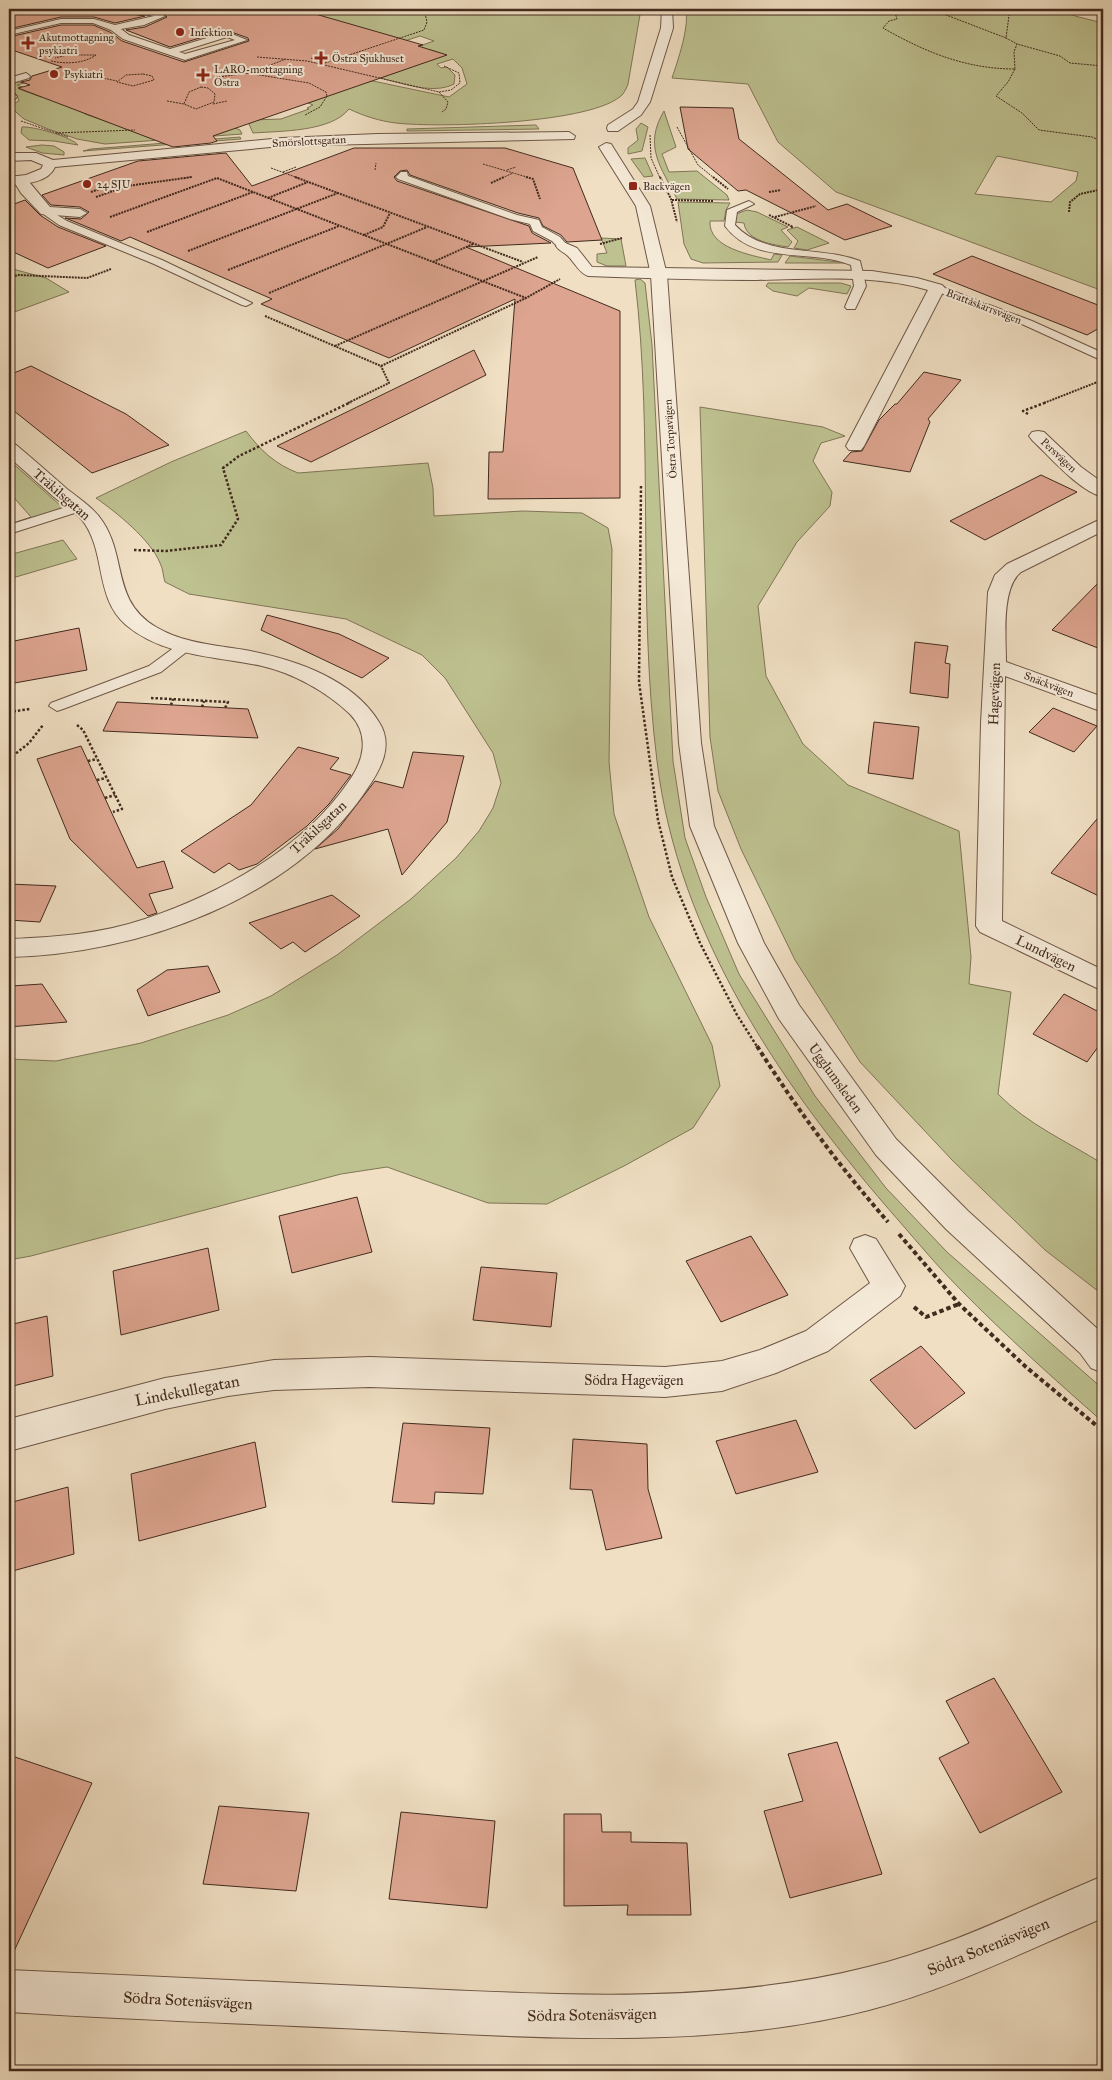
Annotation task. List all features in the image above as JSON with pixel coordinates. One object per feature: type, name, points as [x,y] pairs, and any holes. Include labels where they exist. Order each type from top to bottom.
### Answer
[{"type":"street","points":[[590,146],[617,142],[623,131],[608,127],[637,112],[644,102],[667,28],[667,9]]},
{"type":"street","name":"Smörslottsgatan","points":[[9,156],[39,158],[50,164],[399,132],[575,136]]},
{"type":"street","name":"Östra Torpavägen","points":[[617,142],[643,206],[660,275],[690,743]]},
{"type":"street","name":"Smörslottsgatan","points":[[15,181],[43,174],[48,171],[50,164]]},
{"type":"street","points":[[15,181],[46,211],[80,213]]},
{"type":"street","points":[[563,246],[572,251],[588,271],[660,275]]},
{"type":"street","name":"Brattåskärrsvägen","points":[[660,275],[905,279],[938,288]]},
{"type":"street","points":[[855,446],[938,288]]},
{"type":"street","name":"Persvägen","points":[[1038,436],[1075,471],[1103,492]]},
{"type":"street","name":"Träkilsgatan","points":[[9,448],[94,522],[106,549],[114,596],[127,615],[145,629],[167,641],[184,647],[260,659],[284,666],[325,685],[360,709],[376,738],[372,760],[359,786],[327,822],[292,852],[266,870],[206,904],[153,926],[105,938],[70,944],[9,948]]},
{"type":"street","name":"Hagevägen","points":[[989,926],[998,592],[1005,575],[1103,524]]},
{"type":"street","name":"Snäckvägen","points":[[995,666],[1103,705]]},
{"type":"street","name":"Ugglumsleden","points":[[690,743],[702,826],[751,943],[789,1012],[886,1147],[957,1220],[1099,1351]]},
{"type":"street","name":"Lundvägen","points":[[989,926],[1103,980]]},
{"type":"street","points":[[865,1248],[889,1286]]},
{"type":"street","name":"Södra Hagevägen","points":[[370,1372],[665,1382],[722,1376],[764,1363],[817,1341],[889,1286]]},
{"type":"street","name":"Lindekullegatan","points":[[9,1435],[130,1401],[204,1385],[261,1376],[321,1372],[370,1372]]},
{"type":"street","name":"Södra Sotenäsvägen","points":[[9,1991],[539,2016],[712,2013],[803,2002],[868,1989],[923,1972],[1022,1933],[1103,1897]]},
{"type":"lane","points":[[114,28],[142,23],[160,16],[154,12],[134,10]]},
{"type":"lane","points":[[9,33],[56,22],[94,21],[114,28],[126,37],[170,52],[186,56],[243,40],[227,34],[170,52]]},
{"type":"lane","points":[[9,81],[26,76]]},
{"type":"lane","points":[[9,91],[13,98],[9,102]]},
{"type":"lane","points":[[404,174],[401,177],[514,217],[535,222],[537,229],[556,239],[563,246]]},
{"type":"lane","points":[[746,204],[732,210],[730,219],[730,226],[742,238],[779,250],[847,259],[856,263],[860,286],[851,307]]},
{"type":"lane","points":[[46,211],[63,223],[158,262],[246,303]]},
{"type":"lane","points":[[520,222],[525,233],[563,246]]},
{"type":"lane","name":"Brattåskärrsvägen","points":[[938,288],[1028,323],[1103,357]]},
{"type":"lane","points":[[9,530],[79,507]]},
{"type":"lane","points":[[56,706],[155,669],[184,647]]},
{"type":"path","points":[[321,65],[424,30],[427,22],[424,9]]},
{"type":"path","points":[[812,12],[818,9]]},
{"type":"path","points":[[894,9],[897,19],[889,21],[883,28],[919,49],[951,61],[991,70],[1015,69]]},
{"type":"path","points":[[942,9],[941,13],[1017,44],[1060,56],[1070,63],[1103,66]]},
{"type":"path","points":[[1006,38],[1009,16],[1013,9]]},
{"type":"path","points":[[1017,44],[1014,52],[1015,69],[1008,82],[996,96],[1022,113],[1039,130],[1092,137],[1103,142]]},
{"type":"path","points":[[73,50],[69,52],[65,51],[73,50]]},
{"type":"path","points":[[51,61],[61,64],[90,59],[96,55],[69,55],[55,58]]},
{"type":"path","points":[[254,57],[287,59],[318,64],[439,92],[451,90],[460,83],[459,73],[444,66]]},
{"type":"path","points":[[311,58],[321,62],[318,64]]},
{"type":"path","points":[[219,77],[247,73],[287,59]]},
{"type":"path","points":[[247,73],[309,83],[326,92],[327,96],[320,107],[302,116]]},
{"type":"path","points":[[98,77],[117,81],[122,85],[136,86],[150,83],[155,78],[148,74],[134,74],[121,77],[117,81]]},
{"type":"path","points":[[184,104],[189,92],[202,86],[215,94],[214,102],[210,105]]},
{"type":"path","points":[[167,101],[184,104],[196,109],[227,101]]},
{"type":"path","points":[[21,122],[74,139]]},
{"type":"path","points":[[677,127],[698,165],[746,204],[790,226]]},
{"type":"path","points":[[650,156],[651,131]]},
{"type":"path","points":[[506,170],[516,166]]},
{"type":"path","points":[[272,169],[523,262],[335,346]]},
{"type":"path","points":[[77,229],[217,178],[223,173]]},
{"type":"path","points":[[91,199],[127,186],[193,177]]},
{"type":"path","points":[[217,178],[526,298]]},
{"type":"path","points":[[95,195],[89,192],[118,182]]},
{"type":"path","points":[[268,198],[308,182]]},
{"type":"path","points":[[1069,212],[1070,202],[1080,194],[1103,189]]},
{"type":"path","points":[[115,244],[254,192]]},
{"type":"path","points":[[158,262],[338,193]]},
{"type":"path","points":[[673,200],[746,204]]},
{"type":"path","points":[[147,204],[152,206]]},
{"type":"path","points":[[775,218],[816,206]]},
{"type":"path","points":[[363,235],[383,227],[390,213]]},
{"type":"path","points":[[200,281],[339,226]]},
{"type":"path","points":[[246,303],[427,226]]},
{"type":"path","points":[[626,237],[630,273]]},
{"type":"path","points":[[432,262],[473,244]]},
{"type":"path","points":[[9,277],[19,275],[87,278],[112,269]]},
{"type":"path","points":[[106,549],[166,551],[221,545],[238,519],[223,468],[239,456],[389,383],[381,366],[526,298],[557,279],[588,271]]},
{"type":"path","points":[[1034,406],[1103,380]]},
{"type":"path","points":[[641,485],[639,682],[658,820],[672,876],[700,943],[737,1015],[784,1090],[860,1190],[891,1225]]},
{"type":"path","points":[[143,698],[228,702],[225,708]]},
{"type":"path","points":[[171,705],[173,699]]},
{"type":"path","points":[[202,707],[204,701]]},
{"type":"path","points":[[9,759],[29,743],[56,706],[83,730],[122,809],[113,812]]},
{"type":"path","points":[[88,761],[97,759]]},
{"type":"path","points":[[98,780],[106,778]]},
{"type":"path","points":[[105,798],[115,795]]},
{"type":"path","points":[[897,1232],[959,1304],[1026,1367],[1103,1432]]},
{"type":"path","points":[[889,1286],[926,1317],[959,1304]]},
{"type":"green space","points":[[301,9],[641,9],[628,84],[623,94],[607,104],[582,112],[515,122],[445,125],[390,122],[372,118],[349,109],[341,117],[318,126],[290,131],[253,133],[248,122],[252,120],[281,119],[309,109],[307,108],[313,105],[308,103],[364,83],[373,81],[449,97],[467,84],[462,68],[453,59],[437,64],[441,68],[447,67],[455,75],[454,84],[446,87],[417,87],[380,78],[446,55],[431,50],[386,65],[376,61],[434,41],[420,36],[349,59],[252,23]]},
{"type":"green space","points":[[685,9],[1061,9],[1075,16],[1103,23],[1103,291],[836,192],[778,142],[748,84],[672,78],[683,43]],"holes":[[[997,156],[1078,172],[1076,181],[1051,202],[975,194]]]},
{"type":"green space","points":[[14,81],[24,83],[17,85],[22,87],[19,89],[41,97],[52,93],[85,114],[108,122],[119,119],[233,127],[240,130],[242,134],[105,144],[77,139],[24,119],[9,106],[19,101],[17,95],[9,88]]},
{"type":"green space","points":[[664,111],[676,147],[662,154],[669,172],[697,171],[727,195],[729,200],[677,199],[660,166],[655,146],[655,135]]},
{"type":"green space","points":[[641,123],[648,127],[642,151],[628,154],[628,148],[638,140],[636,129]]},
{"type":"green space","points":[[536,125],[539,129],[407,131],[407,129]]},
{"type":"green space","points":[[22,127],[35,128],[52,133],[78,145],[54,141],[29,140],[21,133]]},
{"type":"green space","points":[[240,137],[241,139],[83,151],[91,149]]},
{"type":"green space","points":[[54,146],[64,152],[64,155],[42,153],[26,147]]},
{"type":"green space","points":[[645,158],[653,176],[644,177],[631,159]]},
{"type":"green space","points":[[678,202],[730,203],[726,210],[724,221],[710,221],[711,230],[716,238],[732,249],[753,256],[771,260],[774,254],[782,255],[778,262],[703,263],[691,259],[684,244]]},
{"type":"green space","points":[[747,210],[757,212],[788,227],[781,230],[792,242],[788,247],[761,241],[750,234],[744,223],[735,222],[736,214]]},
{"type":"green space","points":[[797,227],[829,243],[807,250],[794,248],[798,241],[787,230]]},
{"type":"green space","points":[[601,238],[621,239],[626,266],[607,266],[597,262],[597,254],[607,253]]},
{"type":"green space","points":[[790,256],[846,263],[785,263]]},
{"type":"green space","points":[[9,268],[46,278],[69,292],[9,314]]},
{"type":"green space","points":[[640,279],[645,283],[652,345],[673,761],[685,838],[706,897],[739,974],[815,1096],[886,1188],[947,1252],[1103,1389],[1103,1422],[1048,1373],[952,1281],[857,1171],[816,1119],[778,1065],[743,1008],[713,950],[688,889],[669,826],[657,761],[651,701],[646,581],[644,400],[635,280]]},
{"type":"green space","points":[[768,283],[841,283],[851,286],[847,294],[809,288],[797,296],[773,291],[766,286]]},
{"type":"green space","points":[[700,407],[823,427],[845,436],[821,443],[813,461],[832,492],[830,506],[797,542],[758,606],[766,676],[803,744],[848,785],[959,831],[971,957],[969,984],[1011,992],[998,1094],[1009,1105],[1035,1124],[1103,1164],[1103,1295],[1045,1250],[953,1161],[860,1062],[795,960],[741,849],[718,791],[710,737]]},
{"type":"green space","points":[[246,431],[269,456],[298,473],[428,463],[433,488],[434,516],[523,511],[582,513],[608,528],[612,549],[609,762],[614,814],[649,917],[712,1045],[720,1086],[693,1128],[624,1166],[547,1204],[488,1203],[387,1167],[341,1174],[31,1256],[9,1260],[9,1059],[56,1061],[141,1043],[228,1015],[271,996],[337,955],[411,899],[456,858],[479,831],[493,808],[501,783],[493,753],[445,678],[422,655],[346,619],[189,594],[165,582],[161,565],[149,545],[123,519],[96,498],[171,462]]},
{"type":"green space","points":[[9,460],[61,506],[61,509],[12,528],[10,524],[31,517],[9,492]]},
{"type":"green space","points":[[63,540],[77,559],[9,579],[9,555]]},
{"type":"building","points":[[9,9],[129,9],[131,14],[145,16],[115,23],[94,17],[61,17],[9,29]]},
{"type":"building","points":[[156,9],[298,9],[423,45],[418,46],[447,55],[213,136],[217,141],[173,147],[18,88],[30,85],[21,82],[30,80],[32,76],[62,67],[9,49],[9,37],[61,25],[93,25],[110,32],[122,41],[184,62],[249,41],[248,38],[226,30],[170,47],[126,30],[145,27],[167,17]]},
{"type":"building","points":[[680,107],[733,108],[739,139],[828,210],[847,204],[892,226],[845,240],[746,190],[738,191],[688,149]]},
{"type":"building","points":[[354,148],[505,148],[573,168],[602,240],[567,242],[561,235],[543,226],[539,218],[518,213],[410,175],[407,170],[400,171],[394,177],[397,181],[529,226],[532,233],[551,243],[466,247],[620,311],[620,498],[488,499],[489,452],[503,452],[515,299],[389,358],[261,304],[272,299],[130,237],[121,241],[65,218],[81,219],[89,212],[80,207],[51,205],[42,195],[138,161],[226,153],[252,186]]},
{"type":"building","points":[[25,200],[40,215],[58,227],[106,246],[48,268],[9,250],[9,206]]},
{"type":"building","points":[[972,256],[1103,307],[1103,326],[1087,335],[933,274]]},
{"type":"building","points":[[474,350],[486,375],[311,462],[277,446]]},
{"type":"building","points":[[31,366],[126,414],[169,445],[92,473],[9,407],[9,375]]},
{"type":"building","points":[[924,372],[961,380],[928,419],[930,422],[910,472],[843,461],[851,452],[862,451],[879,420],[897,404]]},
{"type":"building","points":[[1041,475],[1077,492],[985,540],[950,521]]},
{"type":"building","points":[[1103,578],[1103,650],[1052,630]]},
{"type":"building","points":[[267,615],[339,634],[389,658],[362,678],[261,630]]},
{"type":"building","points":[[79,628],[87,670],[9,684],[9,642]]},
{"type":"building","points":[[915,642],[948,646],[945,663],[950,664],[948,698],[910,693]]},
{"type":"building","points":[[117,702],[248,709],[258,738],[103,731]]},
{"type":"building","points":[[1053,708],[1097,726],[1074,752],[1029,732]]},
{"type":"building","points":[[874,722],[919,727],[913,779],[868,773]]},
{"type":"building","points":[[81,746],[137,868],[164,861],[173,888],[149,894],[157,913],[148,916],[70,839],[37,759]]},
{"type":"building","points":[[298,747],[339,758],[330,769],[351,775],[329,804],[307,826],[257,864],[239,870],[229,863],[214,873],[181,851],[251,805]]},
{"type":"building","points":[[413,752],[464,756],[447,822],[402,875],[388,829],[315,849],[338,829],[375,781],[403,788]]},
{"type":"building","points":[[1103,812],[1103,898],[1051,873]]},
{"type":"building","points":[[9,884],[56,886],[40,922],[9,920]]},
{"type":"building","points":[[332,895],[360,916],[305,952],[293,942],[281,949],[249,923]]},
{"type":"building","points":[[208,966],[220,992],[148,1016],[137,990],[167,970]]},
{"type":"building","points":[[42,984],[67,1022],[9,1027],[11,986]]},
{"type":"building","points":[[1064,994],[1103,1014],[1103,1040],[1087,1062],[1033,1034]]},
{"type":"building","points":[[357,1197],[372,1252],[292,1273],[279,1216]]},
{"type":"building","points":[[751,1236],[788,1295],[721,1322],[686,1261]]},
{"type":"building","points":[[208,1248],[219,1310],[121,1335],[113,1271]]},
{"type":"building","points":[[481,1267],[557,1273],[551,1327],[473,1320]]},
{"type":"building","points":[[47,1316],[53,1376],[9,1387],[9,1325]]},
{"type":"building","points":[[921,1346],[965,1393],[915,1429],[870,1380]]},
{"type":"building","points":[[796,1420],[818,1472],[736,1494],[716,1441]]},
{"type":"building","points":[[403,1423],[490,1428],[483,1494],[435,1492],[434,1504],[392,1502]]},
{"type":"building","points":[[573,1439],[647,1444],[648,1489],[662,1538],[606,1550],[592,1490],[570,1489]]},
{"type":"building","points":[[255,1442],[266,1507],[139,1541],[131,1474]]},
{"type":"building","points":[[68,1487],[74,1554],[9,1572],[9,1503]]},
{"type":"building","points":[[994,1678],[1062,1792],[980,1833],[939,1758],[969,1743],[946,1701]]},
{"type":"building","points":[[837,1742],[882,1874],[790,1898],[764,1811],[803,1801],[788,1754]]},
{"type":"building","points":[[9,1755],[92,1783],[9,1962]]},
{"type":"building","points":[[219,1806],[309,1813],[296,1891],[203,1884]]},
{"type":"building","points":[[401,1812],[495,1821],[487,1908],[389,1899]]},
{"type":"building","points":[[564,1814],[601,1814],[602,1832],[631,1832],[631,1842],[687,1843],[691,1915],[627,1915],[628,1905],[564,1906]]},
{"type":"place","name":"Infektion","points":[[180,32]]},
{"type":"place","name":"Akutmottagning psykiatri","points":[[28,43]]},
{"type":"place","name":"Östra Sjukhuset","points":[[321,58]]},
{"type":"place","name":"Psykiatri","points":[[54,74]]},
{"type":"place","name":"LARO-mottagning Östra","points":[[203,75]]},
{"type":"place","name":"24 SJU","points":[[87,184]]},
{"type":"place","name":"Backvägen","points":[[633,186]]}]
